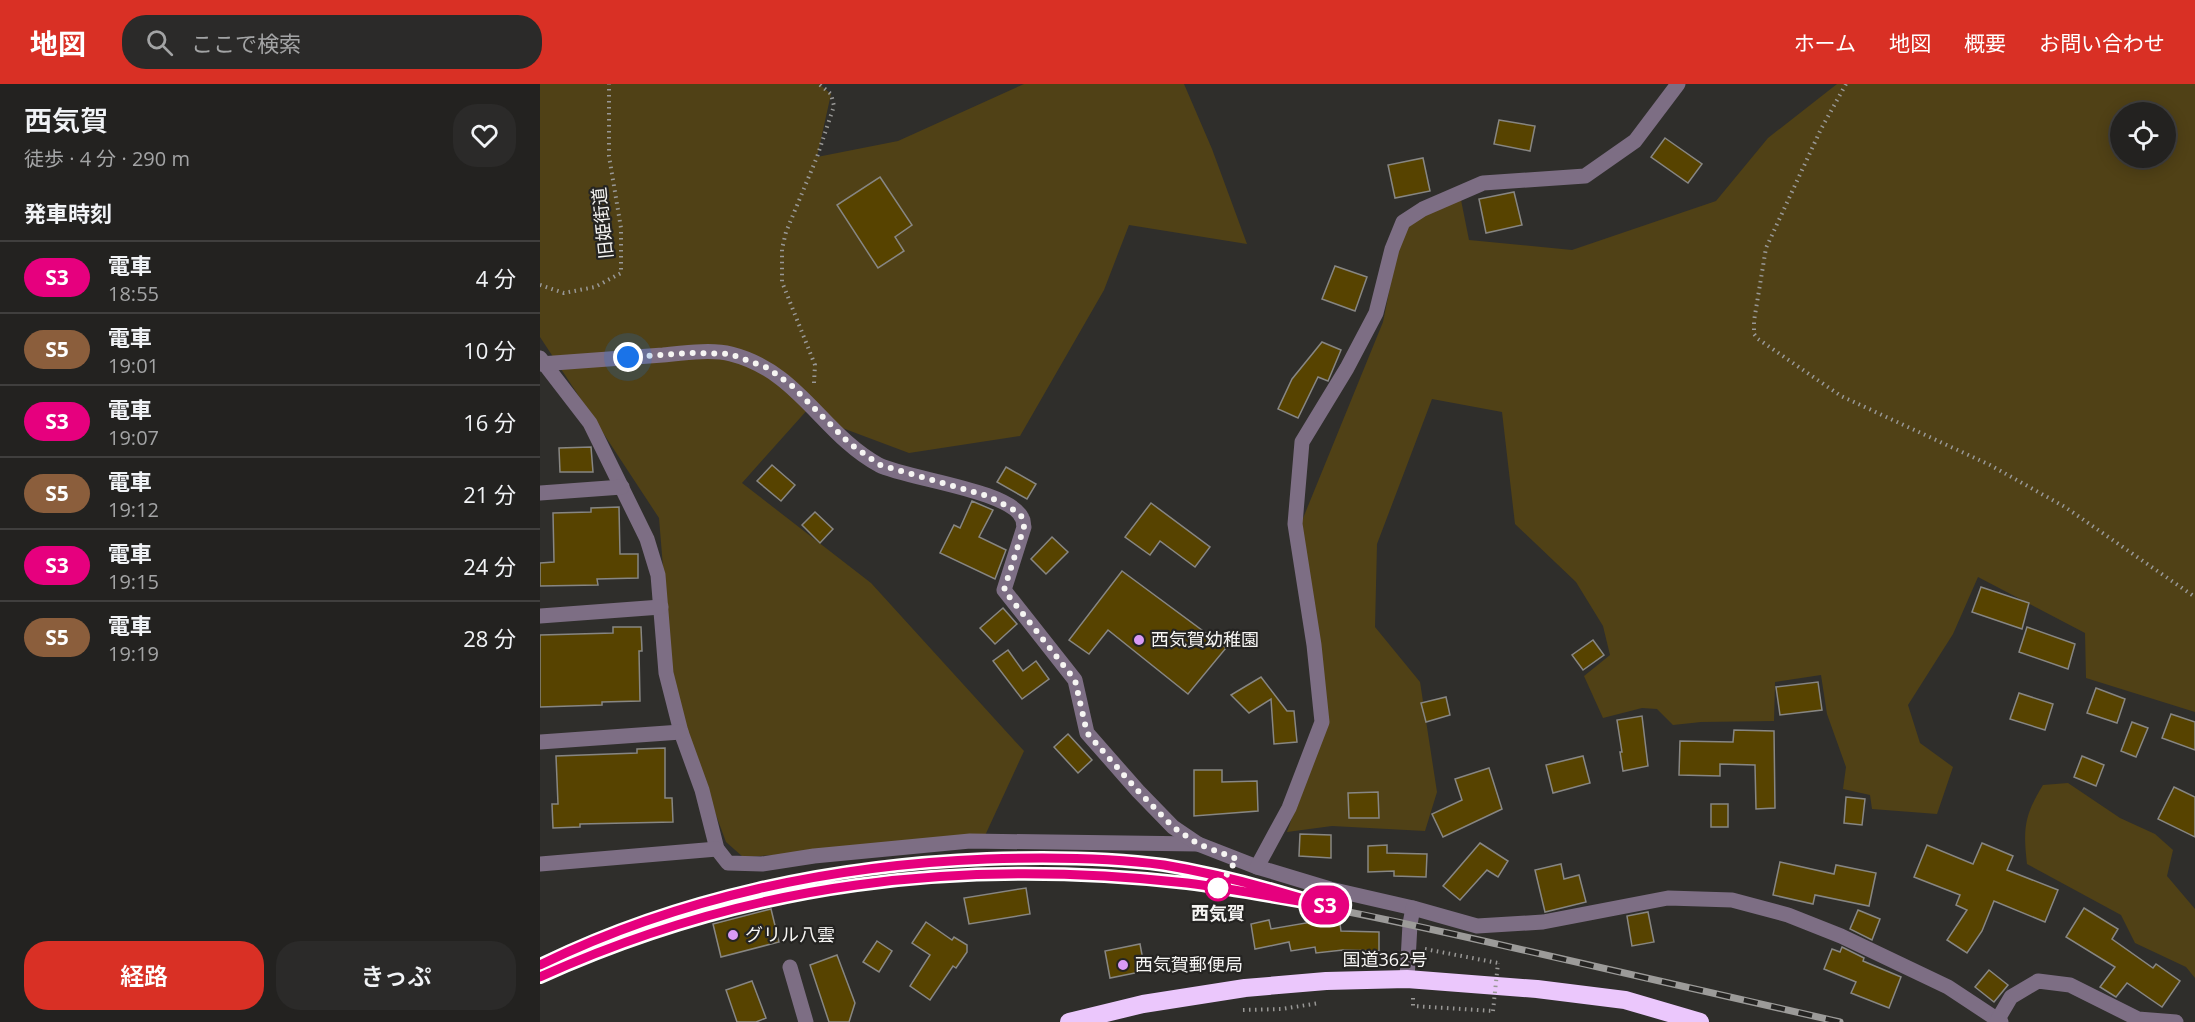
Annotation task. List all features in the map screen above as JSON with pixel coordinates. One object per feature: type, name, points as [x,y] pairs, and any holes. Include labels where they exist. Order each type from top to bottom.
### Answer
[{"type":"highway","name":"国道362号","points":[[1069,1022],[1143,1004],[1245,988],[1326,981],[1409,989],[1537,988],[1625,1000],[1700,1022]]},
{"type":"street","points":[[1257,867],[1289,808],[1322,722],[1314,645],[1295,524],[1302,442],[1347,368],[1376,313],[1392,249],[1403,222],[1423,209],[1483,183],[1585,176],[1635,141],[1678,84]]},
{"type":"street","points":[[542,362],[691,353],[730,354],[768,368],[792,386],[849,443],[880,465],[988,496],[1014,510],[1022,517],[1024,527],[1004,590],[1075,680],[1087,733],[1173,827],[1198,844],[1257,867],[1330,889],[1478,926],[1543,922],[1668,898],[1732,900],[1788,915],[1841,936],[1948,987],[2000,1020],[2011,997],[2038,981],[2070,985],[2138,1019],[2176,1022]]},
{"type":"street","points":[[542,362],[591,423],[647,539],[658,575],[666,673],[681,732],[702,790],[717,849],[728,862],[762,864],[814,856],[970,841],[1198,844]]},
{"type":"street","points":[[540,493],[622,487]]},
{"type":"street","points":[[540,616],[661,607]]},
{"type":"street","points":[[540,742],[681,732]]},
{"type":"street","points":[[540,864],[717,849]]},
{"type":"street","points":[[1409,989],[1410,924],[1413,908]]},
{"type":"street","points":[[790,967],[806,1022]]},
{"type":"path","name":"旧姫街道","points":[[540,285],[564,293],[595,287],[621,273],[621,228],[609,156],[609,84]]},
{"type":"path","points":[[813,408],[815,365],[782,282],[782,249],[786,232],[817,157],[834,106],[831,94],[819,84]]},
{"type":"path","points":[[1846,84],[1821,129],[1766,248],[1754,321],[1754,333],[1758,339],[1841,396],[1990,465],[2065,507],[2195,597]]},
{"type":"path","points":[[1409,989],[1413,1006],[1492,1011],[1498,963],[1423,949]]},
{"type":"path","points":[[1409,989],[1422,995]]},
{"type":"path","points":[[1488,1000],[1498,1001]]},
{"type":"path","points":[[1235,1009],[1282,1009],[1329,1002]]},
{"type":"shaded area","points":[[540,84],[819,84],[831,94],[817,157],[898,141],[1024,84],[1184,84],[1212,149],[1247,244],[1129,225],[1104,290],[1020,436],[909,453],[829,423],[809,408],[742,483],[871,583],[1024,751],[982,842],[743,857],[726,842],[674,702],[659,518],[540,337]]},
{"type":"shaded area","points":[[1837,84],[2195,84],[2195,712],[2086,678],[2085,633],[1978,577],[1953,634],[1908,705],[1920,743],[1953,767],[1937,814],[1872,809],[1870,795],[1843,789],[1846,767],[1827,714],[1821,675],[1775,682],[1774,721],[1701,722],[1673,725],[1657,709],[1642,708],[1603,718],[1584,676],[1610,655],[1603,626],[1576,582],[1515,524],[1502,412],[1432,399],[1377,544],[1375,627],[1420,682],[1437,792],[1425,831],[1332,826],[1287,832],[1325,722],[1297,533],[1383,322],[1403,222],[1461,200],[1469,240],[1572,250],[1716,201],[1768,138]]},
{"type":"shaded area","points":[[2068,783],[2120,818],[2155,834],[2173,850],[2167,876],[2195,909],[2195,978],[2186,967],[2135,943],[2121,915],[2027,864],[2026,823],[2037,796],[2043,785]]},
{"type":"building","points":[[1499,120],[1535,126],[1530,151],[1494,144]]},
{"type":"building","points":[[1665,138],[1702,164],[1688,183],[1651,157]]},
{"type":"building","points":[[1423,158],[1430,191],[1395,198],[1388,165]]},
{"type":"building","points":[[880,177],[912,225],[895,237],[904,251],[878,268],[837,205]]},
{"type":"building","points":[[1514,192],[1522,225],[1486,233],[1479,199]]},
{"type":"building","points":[[1335,266],[1367,277],[1355,311],[1322,299]]},
{"type":"building","points":[[1322,342],[1341,350],[1328,381],[1318,377],[1298,418],[1278,409],[1292,379]]},
{"type":"building","points":[[591,447],[593,472],[560,472],[559,448]]},
{"type":"building","points":[[772,465],[795,485],[781,501],[757,481]]},
{"type":"building","points":[[1006,467],[1036,484],[1027,499],[997,482]]},
{"type":"building","points":[[972,501],[993,510],[979,537],[1006,550],[995,579],[940,553],[954,525],[960,528]]},
{"type":"building","points":[[1151,503],[1210,547],[1195,567],[1160,541],[1150,555],[1125,537]]},
{"type":"building","points":[[619,507],[620,554],[638,554],[638,578],[597,579],[598,585],[540,586],[540,563],[554,562],[553,513],[591,512],[591,508]]},
{"type":"building","points":[[815,512],[833,529],[820,543],[802,525]]},
{"type":"building","points":[[1052,537],[1068,552],[1046,574],[1031,559]]},
{"type":"building","points":[[1122,571],[1226,648],[1188,694],[1108,630],[1089,654],[1069,640]]},
{"type":"building","points":[[1981,587],[2029,603],[2022,629],[1972,612]]},
{"type":"building","points":[[1003,608],[1017,624],[995,644],[980,628]]},
{"type":"building","points":[[613,627],[641,627],[640,701],[540,707],[540,635],[613,633]]},
{"type":"building","points":[[2027,627],[2075,644],[2068,669],[2019,652]]},
{"type":"building","points":[[1593,640],[1604,655],[1583,670],[1572,655]]},
{"type":"building","points":[[1008,650],[1023,671],[1036,661],[1049,679],[1022,699],[993,661]]},
{"type":"building","points":[[1261,677],[1287,711],[1294,711],[1297,742],[1274,744],[1271,699],[1249,713],[1231,695]]},
{"type":"building","points":[[1818,682],[1822,710],[1780,715],[1776,687]]},
{"type":"building","points":[[2096,688],[2125,699],[2117,723],[2087,713]]},
{"type":"building","points":[[2019,693],[2053,704],[2045,730],[2010,719]]},
{"type":"building","points":[[1446,697],[1450,715],[1426,722],[1421,703]]},
{"type":"building","points":[[2171,714],[2195,722],[2195,750],[2162,738]]},
{"type":"building","points":[[1642,716],[1648,766],[1623,771],[1617,720]]},
{"type":"building","points":[[2132,722],[2148,728],[2136,757],[2121,751]]},
{"type":"building","points":[[1734,730],[1774,731],[1775,808],[1756,809],[1755,765],[1720,764],[1720,776],[1679,775],[1680,741],[1733,742]]},
{"type":"building","points":[[1068,734],[1092,760],[1078,773],[1054,747]]},
{"type":"building","points":[[665,748],[665,798],[672,798],[673,822],[580,824],[580,827],[553,828],[552,804],[558,804],[556,756],[637,753],[637,749]]},
{"type":"building","points":[[1583,756],[1590,783],[1553,793],[1546,765]]},
{"type":"building","points":[[2082,756],[2104,765],[2096,786],[2074,777]]},
{"type":"building","points":[[1489,768],[1502,809],[1443,837],[1432,814],[1462,800],[1455,779]]},
{"type":"building","points":[[1194,770],[1222,770],[1222,782],[1257,781],[1258,811],[1194,816]]},
{"type":"building","points":[[2174,787],[2195,797],[2195,837],[2158,819]]},
{"type":"building","points":[[1378,792],[1379,818],[1349,818],[1348,793]]},
{"type":"building","points":[[1846,797],[1865,799],[1862,825],[1844,823]]},
{"type":"building","points":[[1711,804],[1728,804],[1728,827],[1711,827]]},
{"type":"building","points":[[1300,834],[1331,835],[1331,858],[1299,856]]},
{"type":"building","points":[[1480,843],[1508,861],[1498,877],[1487,870],[1460,900],[1443,886]]},
{"type":"building","points":[[1982,843],[2013,856],[2007,870],[2058,890],[2045,922],[1994,901],[1982,931],[1967,953],[1947,940],[1967,910],[1956,905],[1960,895],[1914,877],[1927,845],[1973,864]]},
{"type":"building","points":[[1387,845],[1387,853],[1427,854],[1426,877],[1394,876],[1394,871],[1368,872],[1368,846]]},
{"type":"building","points":[[1780,862],[1834,874],[1836,865],[1876,873],[1869,906],[1815,895],[1813,904],[1773,895]]},
{"type":"building","points":[[1561,864],[1564,879],[1579,875],[1586,902],[1545,912],[1535,870]]},
{"type":"building","points":[[1026,888],[1030,914],[969,924],[964,898]]},
{"type":"building","points":[[2084,908],[2118,929],[2112,939],[2153,968],[2156,964],[2180,981],[2162,1007],[2127,983],[2116,997],[2100,987],[2115,967],[2066,937]]},
{"type":"building","points":[[771,909],[779,942],[721,957],[713,924]]},
{"type":"building","points":[[1858,910],[1880,919],[1872,940],[1850,929]]},
{"type":"building","points":[[1648,912],[1654,942],[1632,946],[1627,916]]},
{"type":"building","points":[[1329,919],[1330,925],[1340,924],[1341,931],[1379,932],[1379,951],[1343,950],[1316,953],[1315,947],[1291,951],[1289,942],[1255,949],[1251,924],[1269,920],[1271,929]]},
{"type":"building","points":[[926,922],[952,940],[954,937],[967,945],[967,952],[956,968],[953,966],[930,1000],[910,986],[930,955],[912,943]]},
{"type":"building","points":[[877,941],[892,951],[879,972],[863,962]]},
{"type":"building","points":[[1140,944],[1145,971],[1110,978],[1105,951]]},
{"type":"building","points":[[1842,947],[1864,958],[1863,961],[1901,977],[1889,1008],[1851,993],[1856,982],[1824,969],[1832,949],[1840,952]]},
{"type":"building","points":[[837,955],[855,1003],[849,1022],[829,1022],[810,965]]},
{"type":"building","points":[[1989,970],[2008,985],[1994,1002],[1975,987]]},
{"type":"building","points":[[752,981],[766,1018],[756,1022],[737,1022],[726,990]]},
{"type":"railway","points":[[540,965],[593,941],[701,903],[814,877],[929,862],[1024,858],[1134,862],[1206,873],[1278,891]]},
{"type":"railway","points":[[540,978],[632,938],[765,900],[901,878],[993,873],[1056,874],[1118,877],[1180,884],[1304,903],[1427,928],[1840,1022]]},
{"type":"train","name":"S3","points":[[540,965],[622,929],[697,904],[828,874],[895,865],[1031,858],[1122,860],[1211,874],[1262,886],[1326,906],[1188,883],[1049,873],[941,875],[819,890],[738,907],[630,939],[540,977]]},
{"type":"place","name":"西気賀幼稚園","points":[[1139,640]]},
{"type":"place","name":"西気賀","points":[[1218,888]]},
{"type":"place","name":"グリル八雲","points":[[733,935]]},
{"type":"place","name":"西気賀郵便局","points":[[1123,965]]},
{"type":"route","points":[[628,357],[691,353],[730,354],[768,368],[792,386],[849,443],[880,465],[988,496],[1022,517],[1024,527],[1004,590],[1075,680],[1087,733],[1173,827],[1198,844],[1237,859],[1218,888]]}]
